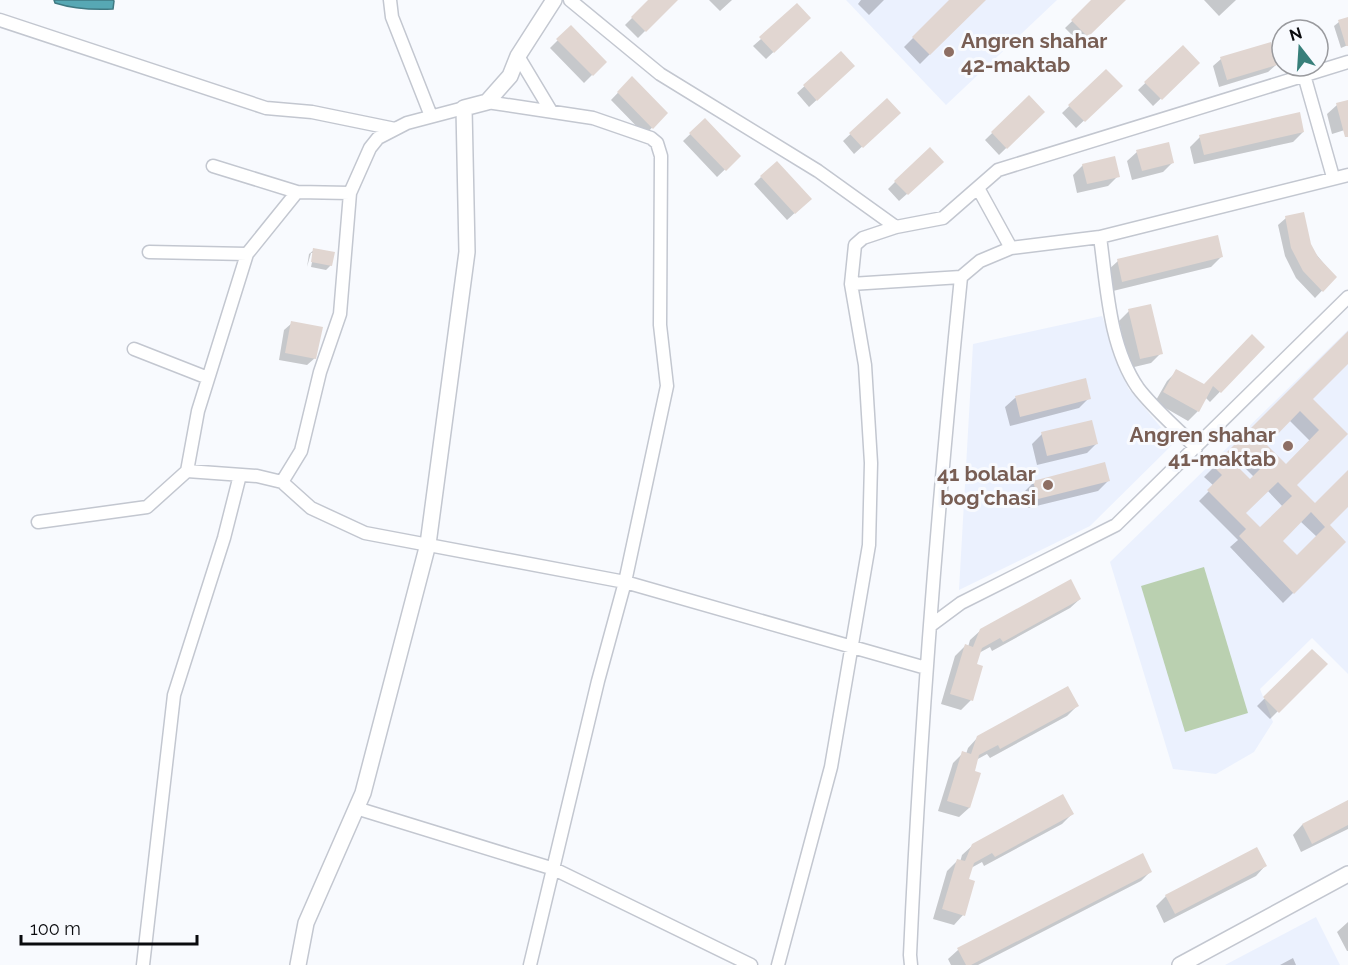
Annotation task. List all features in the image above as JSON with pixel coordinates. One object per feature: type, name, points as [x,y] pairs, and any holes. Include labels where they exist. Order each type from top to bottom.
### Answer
[{"type":"street","points":[[390,0],[392,17],[431,116]]},
{"type":"street","points":[[487,102],[510,76],[518,56],[554,0]]},
{"type":"street","points":[[570,0],[660,75],[818,171],[896,227]]},
{"type":"street","points":[[0,20],[266,108],[312,112],[395,129]]},
{"type":"street","points":[[518,56],[551,111]]},
{"type":"street","points":[[1330,67],[1348,62]]},
{"type":"street","points":[[778,965],[831,767],[869,545],[871,463],[865,366],[851,284],[854,248],[862,238],[896,227],[943,218],[998,170],[1294,78]]},
{"type":"street","points":[[1305,78],[1333,177]]},
{"type":"street","points":[[282,482],[301,451],[320,372],[340,314],[350,194],[370,148],[378,138],[431,116],[487,102],[593,118],[651,138],[657,143],[661,156],[660,325],[667,386],[625,582],[598,681],[530,965]]},
{"type":"street","points":[[298,965],[306,923],[363,793],[428,544],[468,252],[464,108]]},
{"type":"street","points":[[213,166],[297,192],[350,194]]},
{"type":"street","points":[[851,284],[961,277],[980,261],[1011,248],[1100,237],[1348,175]]},
{"type":"street","points":[[978,188],[1011,248]]},
{"type":"street","points":[[38,522],[147,507],[187,471],[198,411],[248,255],[297,192]]},
{"type":"street","points":[[1100,237],[1119,350],[1129,372],[1139,390],[1196,448]]},
{"type":"street","points":[[149,252],[248,255]]},
{"type":"street","points":[[911,965],[915,834],[926,668],[961,277]]},
{"type":"street","points":[[930,626],[961,603],[1116,525],[1348,297]]},
{"type":"street","points":[[134,349],[208,378]]},
{"type":"street","points":[[187,471],[257,476],[282,482],[311,508],[365,533],[625,582],[926,668]]},
{"type":"street","points":[[143,965],[174,694],[224,538],[240,475]]},
{"type":"street","points":[[356,808],[554,869],[751,965]]},
{"type":"street","points":[[1180,965],[1348,874]]},
{"type":"shaded area","name":"Angren shahar 42-maktab","points":[[846,0],[1057,0],[946,105]]},
{"type":"shaded area","name":"41 bolalar bog'chasi","points":[[1102,316],[1128,388],[1174,443],[1090,526],[959,590],[973,344]]},
{"type":"shaded area","name":"Angren shahar 41-maktab","points":[[1348,330],[1348,674],[1312,638],[1260,689],[1273,722],[1254,752],[1216,774],[1173,769],[1110,562]]},
{"type":"shaded area","points":[[1316,917],[1340,965],[1225,965]]},
{"type":"green space","points":[[1204,567],[1248,713],[1185,732],[1141,586]]},
{"type":"water","points":[[54,0],[114,1],[113,9],[84,9],[55,3]]},
{"type":"building","points":[[648,0],[678,0],[646,32],[631,17]]},
{"type":"building","points":[[949,0],[986,0],[930,55],[912,37]]},
{"type":"building","points":[[1091,0],[1126,0],[1088,37],[1071,20]]},
{"type":"building","points":[[797,3],[811,18],[774,53],[759,37]]},
{"type":"building","points":[[1348,17],[1348,46],[1346,46],[1338,20]]},
{"type":"building","points":[[571,25],[607,62],[593,76],[556,39]]},
{"type":"building","points":[[1270,42],[1270,67],[1227,80],[1220,57]]},
{"type":"building","points":[[1183,45],[1200,63],[1162,100],[1144,82]]},
{"type":"building","points":[[841,51],[855,66],[817,101],[803,85]]},
{"type":"building","points":[[1106,69],[1123,86],[1085,122],[1068,105]]},
{"type":"building","points":[[632,76],[668,113],[653,129],[617,92]]},
{"type":"building","points":[[1029,95],[1045,112],[1007,149],[991,132]]},
{"type":"building","points":[[887,98],[901,113],[863,148],[849,133]]},
{"type":"building","points":[[1348,100],[1348,137],[1345,137],[1336,103]]},
{"type":"building","points":[[1300,112],[1304,132],[1204,155],[1199,135]]},
{"type":"building","points":[[705,118],[741,156],[726,171],[689,133]]},
{"type":"building","points":[[1169,142],[1174,163],[1142,171],[1136,150]]},
{"type":"building","points":[[930,147],[944,162],[908,195],[894,181]]},
{"type":"building","points":[[1115,156],[1120,177],[1087,184],[1082,164]]},
{"type":"building","points":[[777,161],[812,199],[795,214],[760,176]]},
{"type":"building","points":[[1304,212],[1311,244],[1318,257],[1337,277],[1323,292],[1303,271],[1291,248],[1285,216]]},
{"type":"building","points":[[1218,235],[1223,257],[1122,282],[1117,259]]},
{"type":"building","points":[[313,248],[335,252],[332,266],[311,262]]},
{"type":"building","points":[[1151,304],[1163,354],[1140,359],[1128,309]]},
{"type":"building","points":[[291,321],[323,327],[316,359],[285,353]]},
{"type":"building","points":[[1348,331],[1348,364],[1313,399],[1348,434],[1297,485],[1315,503],[1348,470],[1348,507],[1330,525],[1346,542],[1294,594],[1239,536],[1246,529],[1207,490],[1222,475],[1213,466]],"holes":[[[1300,411],[1319,430],[1286,464],[1267,445]],[[1248,451],[1263,466],[1250,479],[1235,464]],[[1278,482],[1292,496],[1260,527],[1246,513]],[[1311,512],[1325,527],[1297,555],[1283,541]]]},
{"type":"building","points":[[1252,334],[1265,347],[1221,393],[1213,386],[1199,412],[1163,392],[1176,369],[1204,384]]},
{"type":"building","points":[[1086,378],[1091,399],[1020,417],[1015,396]]},
{"type":"building","points":[[1092,420],[1098,444],[1047,456],[1041,432]]},
{"type":"building","points":[[1105,462],[1110,481],[1038,499],[1033,481]]},
{"type":"building","points":[[1071,579],[1081,599],[1003,642],[1000,638],[982,648],[977,664],[983,666],[973,701],[950,694],[965,644],[973,647],[980,629]]},
{"type":"building","points":[[1312,649],[1328,664],[1279,713],[1263,697]]},
{"type":"building","points":[[1068,686],[1079,706],[1000,749],[998,745],[979,755],[975,771],[981,773],[970,808],[947,801],[962,751],[971,754],[977,736]]},
{"type":"building","points":[[1063,794],[1074,814],[995,857],[992,853],[974,863],[969,879],[975,881],[965,916],[942,909],[957,859],[965,861],[972,844]]},
{"type":"building","points":[[1348,800],[1348,825],[1312,844],[1302,824]]},
{"type":"building","points":[[1257,847],[1267,866],[1175,914],[1165,895]]},
{"type":"building","points":[[1143,853],[1152,872],[971,965],[966,965],[957,948]]},
{"type":"place","name":"Angren shahar 42-maktab","points":[[949,52]]},
{"type":"place","name":"Angren shahar 41-maktab","points":[[1288,446]]},
{"type":"place","name":"41 bolalar bog'chasi","points":[[1048,485]]}]
